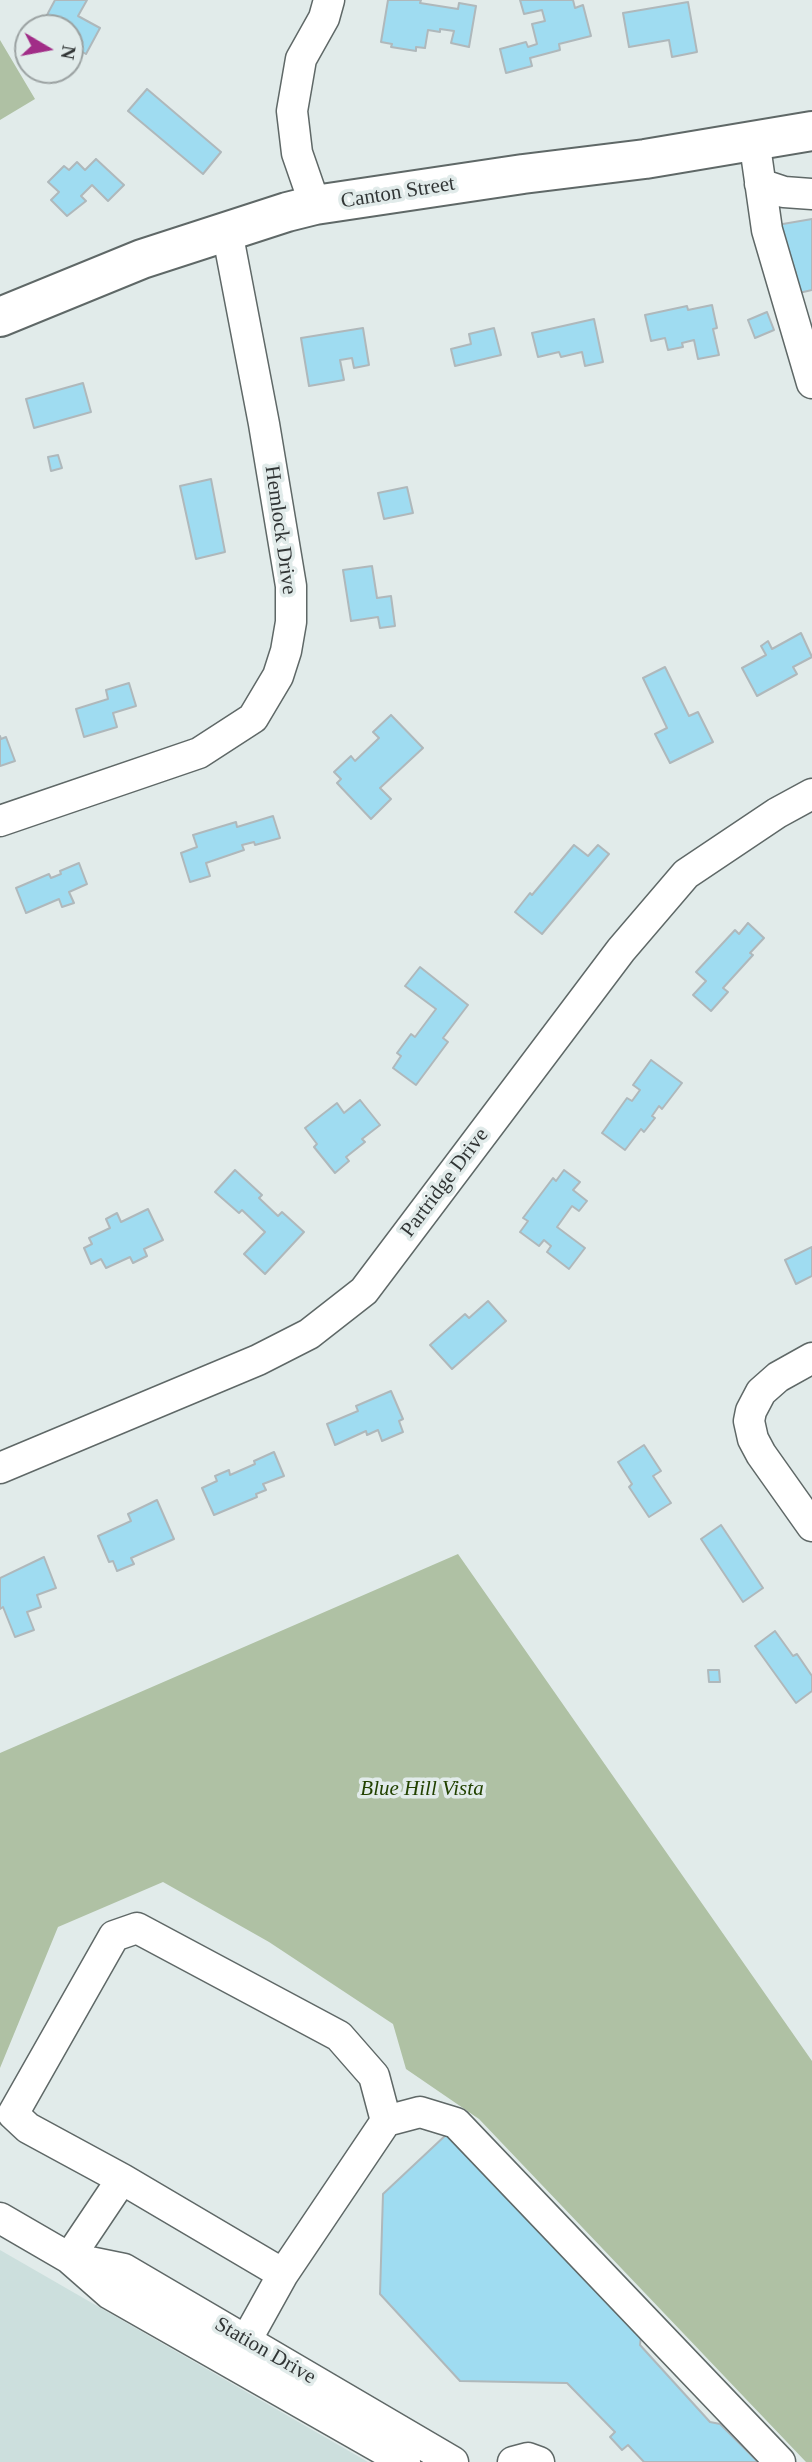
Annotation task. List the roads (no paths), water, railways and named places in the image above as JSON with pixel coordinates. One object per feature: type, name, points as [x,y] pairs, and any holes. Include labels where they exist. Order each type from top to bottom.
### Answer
[{"type":"main road","name":"Canton Street","points":[[0,317],[142,259],[314,205],[645,159],[812,131]]},
{"type":"street","points":[[314,205],[298,153],[292,111],[301,59],[324,18],[329,0]]},
{"type":"street","points":[[754,139],[767,230],[812,383]]},
{"type":"street","points":[[760,184],[785,192],[812,194]]},
{"type":"street","name":"Hemlock Drive","points":[[0,821],[199,752],[253,718],[278,676],[291,622],[291,586],[227,231]]},
{"type":"street","name":"Partridge Drive","points":[[0,1468],[258,1360],[309,1334],[364,1291],[621,950],[686,874],[777,813],[812,794]]},
{"type":"street","points":[[812,1358],[778,1377],[761,1392],[749,1421],[753,1439],[761,1454],[812,1525]]},
{"type":"street","points":[[283,2274],[122,2179],[28,2128],[13,2114],[114,1936],[137,1927],[340,2036],[374,2076],[386,2121]]},
{"type":"street","points":[[240,2352],[283,2274],[386,2121],[420,2112],[456,2123],[780,2462]]},
{"type":"street","points":[[69,2258],[122,2179]]},
{"type":"street","name":"Station Drive","points":[[0,2218],[69,2258],[110,2294],[240,2352],[453,2462]]},
{"type":"street","name":"Station Drive","points":[[240,2352],[405,2462]]},
{"type":"street","points":[[513,2462],[528,2458],[539,2462]]},
{"type":"park label","name":"Blue Hill Vista","points":[[422,1789]]}]
